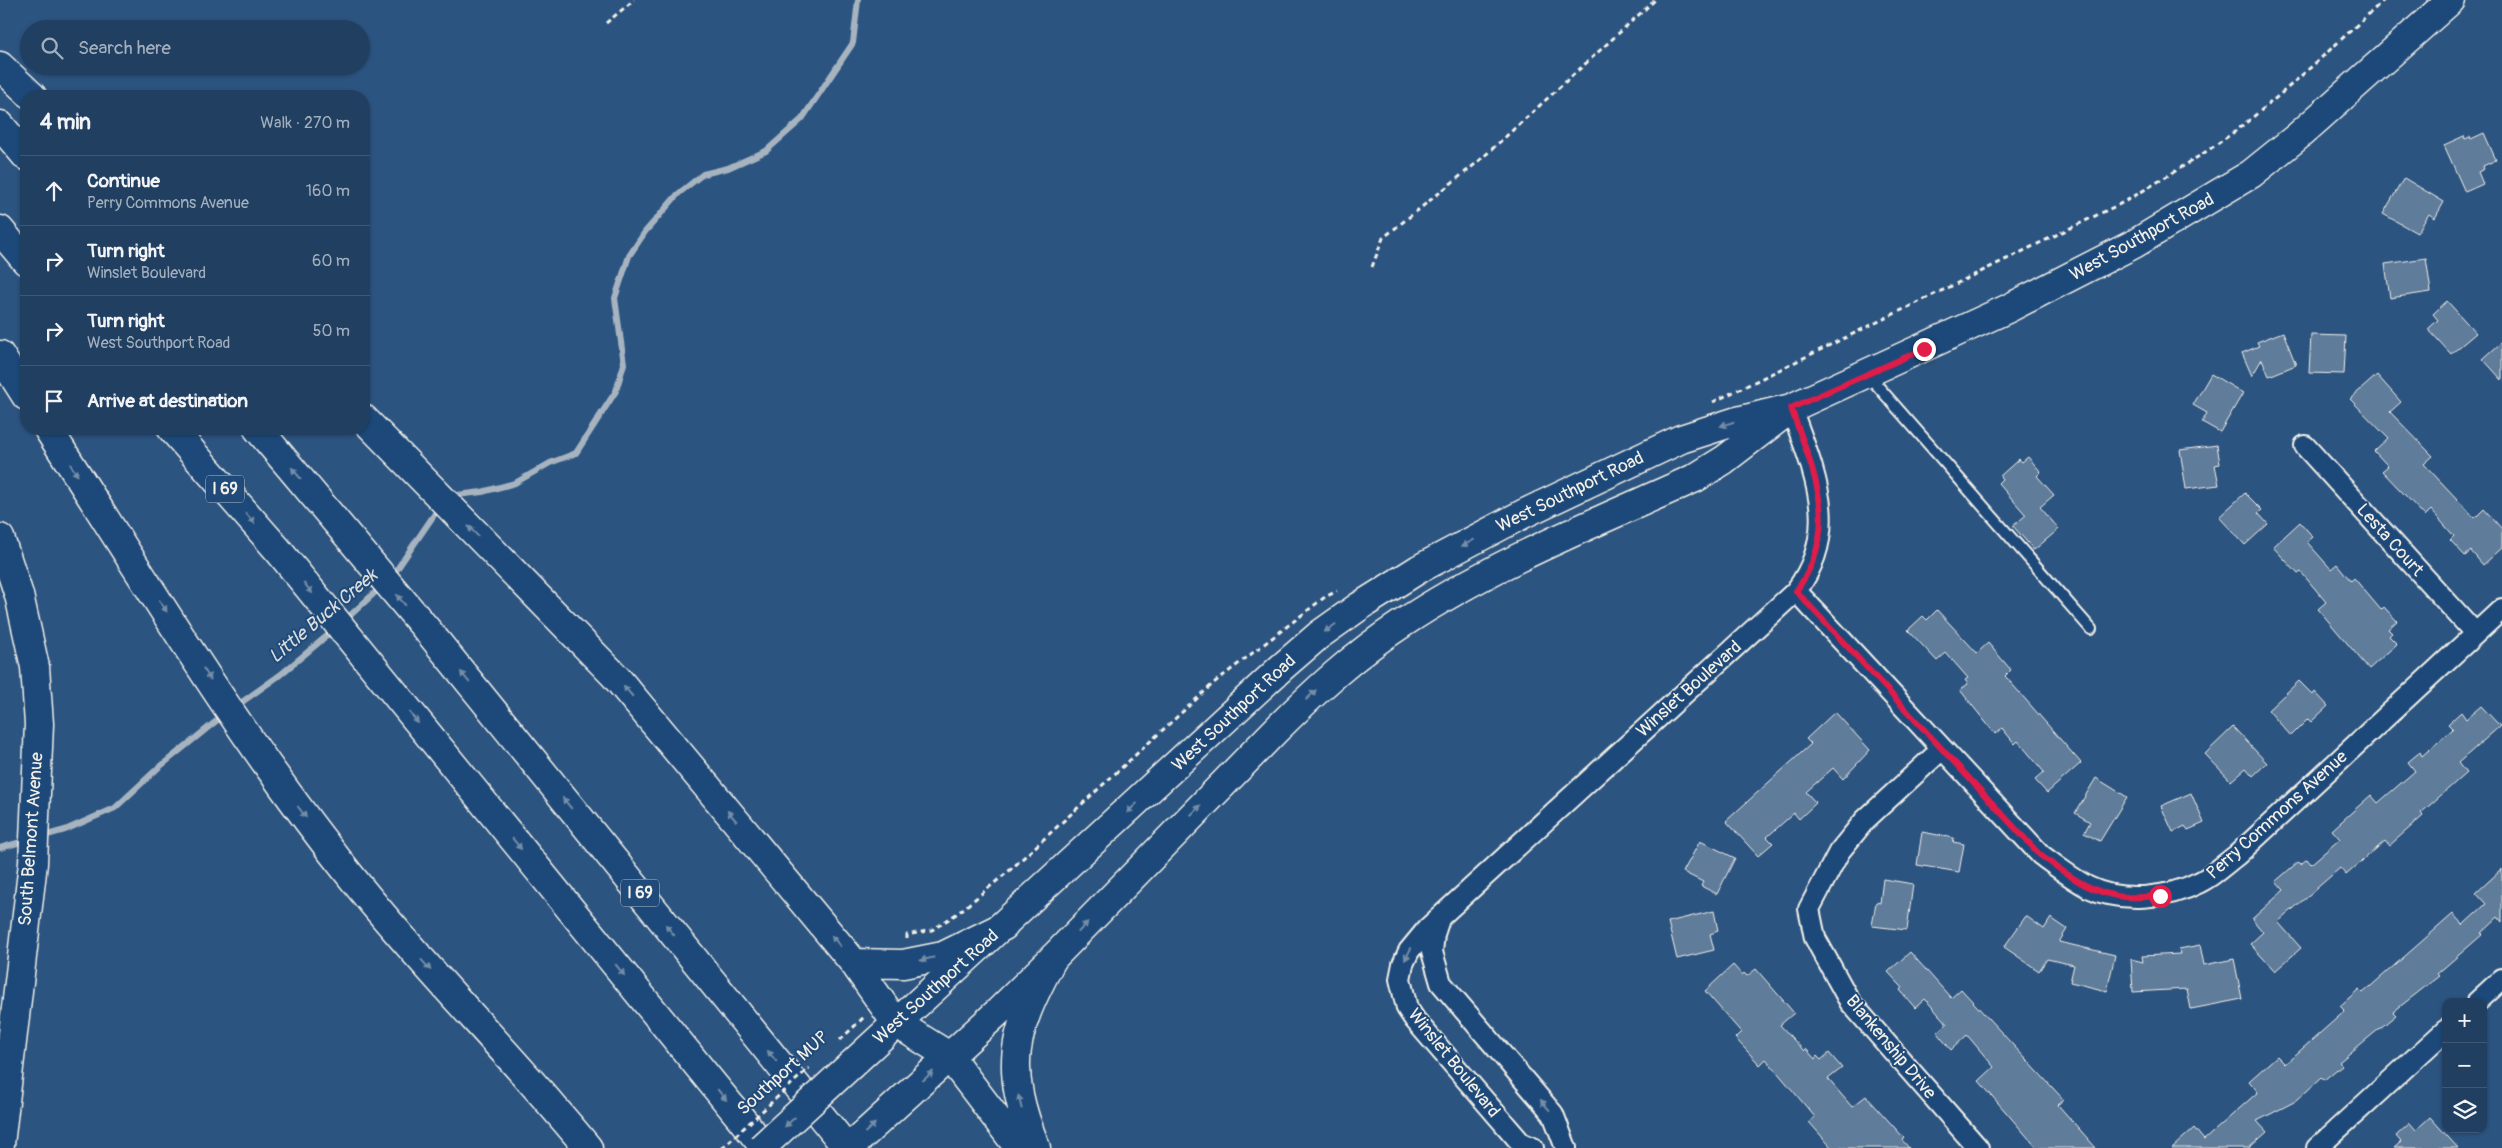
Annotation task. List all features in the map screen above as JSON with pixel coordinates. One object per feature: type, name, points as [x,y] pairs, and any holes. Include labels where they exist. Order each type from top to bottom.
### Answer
[{"type":"main road","name":"West Southport Road","points":[[761,1148],[842,1055],[896,1023],[1004,926],[1282,667],[1319,635],[1360,606],[1419,569],[1525,513],[1680,439],[1737,421],[1791,408],[2077,274],[2188,213],[2251,174],[2297,138],[2451,0]]},
{"type":"main road","points":[[0,66],[26,90]]},
{"type":"main road","points":[[0,125],[20,149]]},
{"type":"main road","points":[[0,230],[20,253]]},
{"type":"main road","points":[[0,355],[20,387]]},
{"type":"main road","name":"West Southport Road","points":[[848,1148],[950,1056],[1053,958],[1276,730],[1352,659],[1433,604],[1507,563],[1695,478],[1724,460],[1791,408]]},
{"type":"main road","points":[[370,425],[615,676],[854,963],[896,1023],[950,1056],[1019,1148]]},
{"type":"main road","points":[[52,435],[272,773],[352,878],[408,944],[548,1099],[588,1148]]},
{"type":"main road","name":"I 69","points":[[177,435],[278,550],[766,1148]]},
{"type":"main road","name":"I 69","points":[[263,435],[328,510],[848,1148]]},
{"type":"main road","name":"South Belmont Avenue","points":[[0,538],[19,595],[36,667],[39,724],[33,863],[0,1144]]},
{"type":"main road","points":[[854,963],[903,964],[943,956],[1004,926]]},
{"type":"main road","points":[[1036,1148],[1019,1099],[1015,1057],[1026,1013],[1053,958]]},
{"type":"main road","points":[[548,1099],[573,1148]]},
{"type":"street","name":"Winslet Boulevard","points":[[1533,1148],[1521,1143],[1415,1020],[1407,1008],[1400,979],[1403,964],[1417,939],[1796,591],[1808,574],[1816,556],[1821,533],[1821,504],[1817,480],[1791,408]]},
{"type":"street","name":"Lesta Court","points":[[2305,446],[2475,633]]},
{"type":"street","name":"Perry Commons Avenue","points":[[1796,591],[2040,855],[2064,873],[2090,888],[2125,897],[2160,896],[2200,882],[2237,855],[2502,609]]},
{"type":"street","name":"Blankenship Drive","points":[[1941,750],[1865,820],[1839,852],[1809,909],[1816,938],[1850,1002],[1978,1148]]},
{"type":"street","points":[[1440,917],[1434,934],[1432,952],[1441,983],[1552,1114],[1566,1148]]},
{"type":"street","points":[[2481,998],[2502,979]]},
{"type":"street","points":[[2317,1148],[2442,1034]]},
{"type":"lane","points":[[1867,374],[2091,629]]},
{"type":"path","points":[[606,23],[634,0]]},
{"type":"path","points":[[1372,267],[1383,238],[1479,161],[1655,0]]},
{"type":"path","points":[[2326,52],[2384,0]]},
{"type":"path","name":"Southport MUP","points":[[842,1055],[863,1018]]},
{"type":"path","name":"Southport MUP","points":[[722,1148],[813,1065]]},
{"type":"building","points":[[2484,133],[2496,160],[2483,166],[2484,169],[2478,172],[2483,184],[2465,192],[2444,145],[2464,136],[2465,139],[2470,137],[2471,139]]},
{"type":"building","points":[[2404,178],[2444,202],[2435,218],[2429,214],[2417,233],[2383,214]]},
{"type":"building","points":[[2426,258],[2431,292],[2390,298],[2385,264]]},
{"type":"building","points":[[2447,301],[2476,333],[2451,354],[2428,329],[2438,320],[2433,314]]},
{"type":"building","points":[[2283,332],[2296,365],[2269,376],[2262,359],[2252,376],[2242,353],[2259,346],[2257,342]]},
{"type":"building","points":[[2311,335],[2346,336],[2344,374],[2309,373]]},
{"type":"building","points":[[2502,342],[2502,380],[2483,359]]},
{"type":"building","points":[[2211,374],[2243,393],[2220,432],[2202,422],[2207,413],[2193,405]]},
{"type":"building","points":[[2377,375],[2401,402],[2390,412],[2433,456],[2424,464],[2475,518],[2484,509],[2502,529],[2502,548],[2483,565],[2471,551],[2465,556],[2450,540],[2454,536],[2431,510],[2425,516],[2382,471],[2388,466],[2374,451],[2388,438],[2350,399]]},
{"type":"building","points":[[2217,445],[2220,464],[2215,465],[2219,485],[2186,489],[2180,450]]},
{"type":"building","points":[[2028,457],[2041,472],[2037,476],[2054,495],[2040,507],[2059,529],[2034,550],[2013,526],[2026,515],[1998,483],[2002,479],[2000,476],[2019,459],[2022,462]]},
{"type":"building","points":[[2245,493],[2262,510],[2258,513],[2268,524],[2245,545],[2219,517]]},
{"type":"building","points":[[2300,522],[2313,537],[2307,542],[2331,569],[2337,564],[2351,581],[2354,578],[2381,610],[2384,607],[2397,621],[2388,629],[2392,633],[2389,636],[2397,644],[2369,669],[2318,609],[2326,602],[2301,572],[2298,574],[2273,547]]},
{"type":"building","points":[[1937,610],[1977,653],[1988,643],[2011,670],[2005,676],[2081,763],[2047,793],[2035,780],[2044,772],[2018,741],[2015,744],[2002,728],[1995,734],[1960,690],[1968,684],[1965,680],[1968,678],[1946,653],[1937,661],[1908,630],[1923,616],[1927,620]]},
{"type":"building","points":[[2299,681],[2313,695],[2315,692],[2328,706],[2311,722],[2308,719],[2291,736],[2268,710]]},
{"type":"building","points":[[2481,706],[2500,726],[2458,763],[2466,773],[2421,813],[2423,816],[2389,846],[2385,841],[2346,875],[2340,868],[2278,922],[2301,948],[2275,971],[2250,944],[2263,932],[2252,919],[2284,890],[2276,881],[2298,862],[2301,864],[2307,859],[2311,864],[2340,839],[2332,830],[2371,795],[2378,803],[2415,771],[2408,762],[2420,752],[2422,756],[2453,729],[2448,724],[2461,712],[2466,719]]},
{"type":"building","points":[[1835,712],[1870,750],[1843,779],[1833,768],[1806,792],[1816,803],[1799,819],[1794,813],[1767,837],[1773,843],[1758,856],[1726,821],[1811,744],[1806,739]]},
{"type":"building","points":[[2233,727],[2267,763],[2253,776],[2246,768],[2231,781],[2205,754]]},
{"type":"building","points":[[2096,778],[2127,797],[2100,841],[2084,833],[2090,822],[2075,813]]},
{"type":"building","points":[[2191,793],[2204,823],[2188,830],[2185,826],[2173,832],[2161,806]]},
{"type":"building","points":[[1922,832],[1954,838],[1953,842],[1964,844],[1959,872],[1917,865]]},
{"type":"building","points":[[1700,841],[1735,858],[1717,894],[1701,886],[1703,882],[1683,872]]},
{"type":"building","points":[[2502,869],[2502,922],[2498,917],[2481,933],[2483,934],[2437,974],[2439,976],[2393,1012],[2396,1015],[2339,1062],[2342,1065],[2324,1080],[2321,1078],[2296,1101],[2257,1121],[2267,1132],[2249,1148],[2172,1148],[2194,1128],[2204,1140],[2258,1092],[2249,1081],[2277,1056],[2285,1064],[2345,1011],[2340,1006],[2359,989],[2363,993],[2453,914],[2463,925],[2486,904],[2476,893]]},
{"type":"building","points":[[1883,879],[1913,884],[1907,930],[1872,926],[1876,902],[1880,903]]},
{"type":"building","points":[[1714,911],[1718,931],[1710,934],[1714,950],[1677,959],[1668,922]]},
{"type":"building","points":[[2026,916],[2044,929],[2051,918],[2067,929],[2059,942],[2115,955],[2107,991],[2070,982],[2074,965],[2047,959],[2039,971],[2004,947]]},
{"type":"building","points":[[2200,945],[2204,965],[2234,959],[2242,999],[2191,1009],[2187,989],[2133,992],[2131,959],[2143,962],[2142,956],[2180,954],[2179,949]]},
{"type":"building","points":[[1910,952],[1951,998],[1961,989],[2064,1100],[2058,1105],[2096,1148],[2037,1148],[1979,1081],[1994,1067],[1967,1035],[1951,1050],[1937,1033],[1947,1024],[1925,999],[1915,1008],[1900,990],[1902,987],[1888,972]]},
{"type":"building","points":[[1733,965],[1742,975],[1744,973],[1747,976],[1756,969],[1794,1013],[1780,1025],[1804,1051],[1806,1049],[1815,1059],[1817,1056],[1821,1060],[1829,1053],[1842,1068],[1828,1079],[1852,1107],[1866,1096],[1904,1138],[1902,1140],[1909,1148],[1832,1148],[1809,1122],[1815,1117],[1766,1059],[1760,1065],[1735,1038],[1741,1032],[1705,991]]},
{"type":"building","points":[[2430,1117],[2442,1130],[2442,1133],[2444,1133],[2458,1148],[2394,1148],[2401,1142],[2396,1136],[2410,1123],[2416,1130]]},
{"type":"waterway","name":"Little Buck Creek","points":[[452,499],[457,495],[482,492],[515,483],[550,463],[576,453],[616,391],[624,364],[615,298],[629,256],[645,232],[678,194],[703,174],[728,168],[766,151],[802,119],[853,43],[858,0]]},
{"type":"waterway","name":"Little Buck Creek","points":[[391,578],[436,512],[442,507]]},
{"type":"waterway","name":"Little Buck Creek","points":[[343,622],[382,586]]},
{"type":"waterway","name":"Little Buck Creek","points":[[235,707],[280,675],[334,630]]},
{"type":"waterway","name":"Little Buck Creek","points":[[40,837],[65,830],[115,808],[157,769],[225,714]]},
{"type":"waterway","name":"Little Buck Creek","points":[[0,848],[28,840]]},
{"type":"route","points":[[1924,349],[1791,408],[1817,480],[1821,504],[1821,533],[1816,556],[1808,574],[1796,591],[1837,633],[1941,750],[2040,855],[2064,873],[2090,888],[2125,897],[2160,896]]}]
